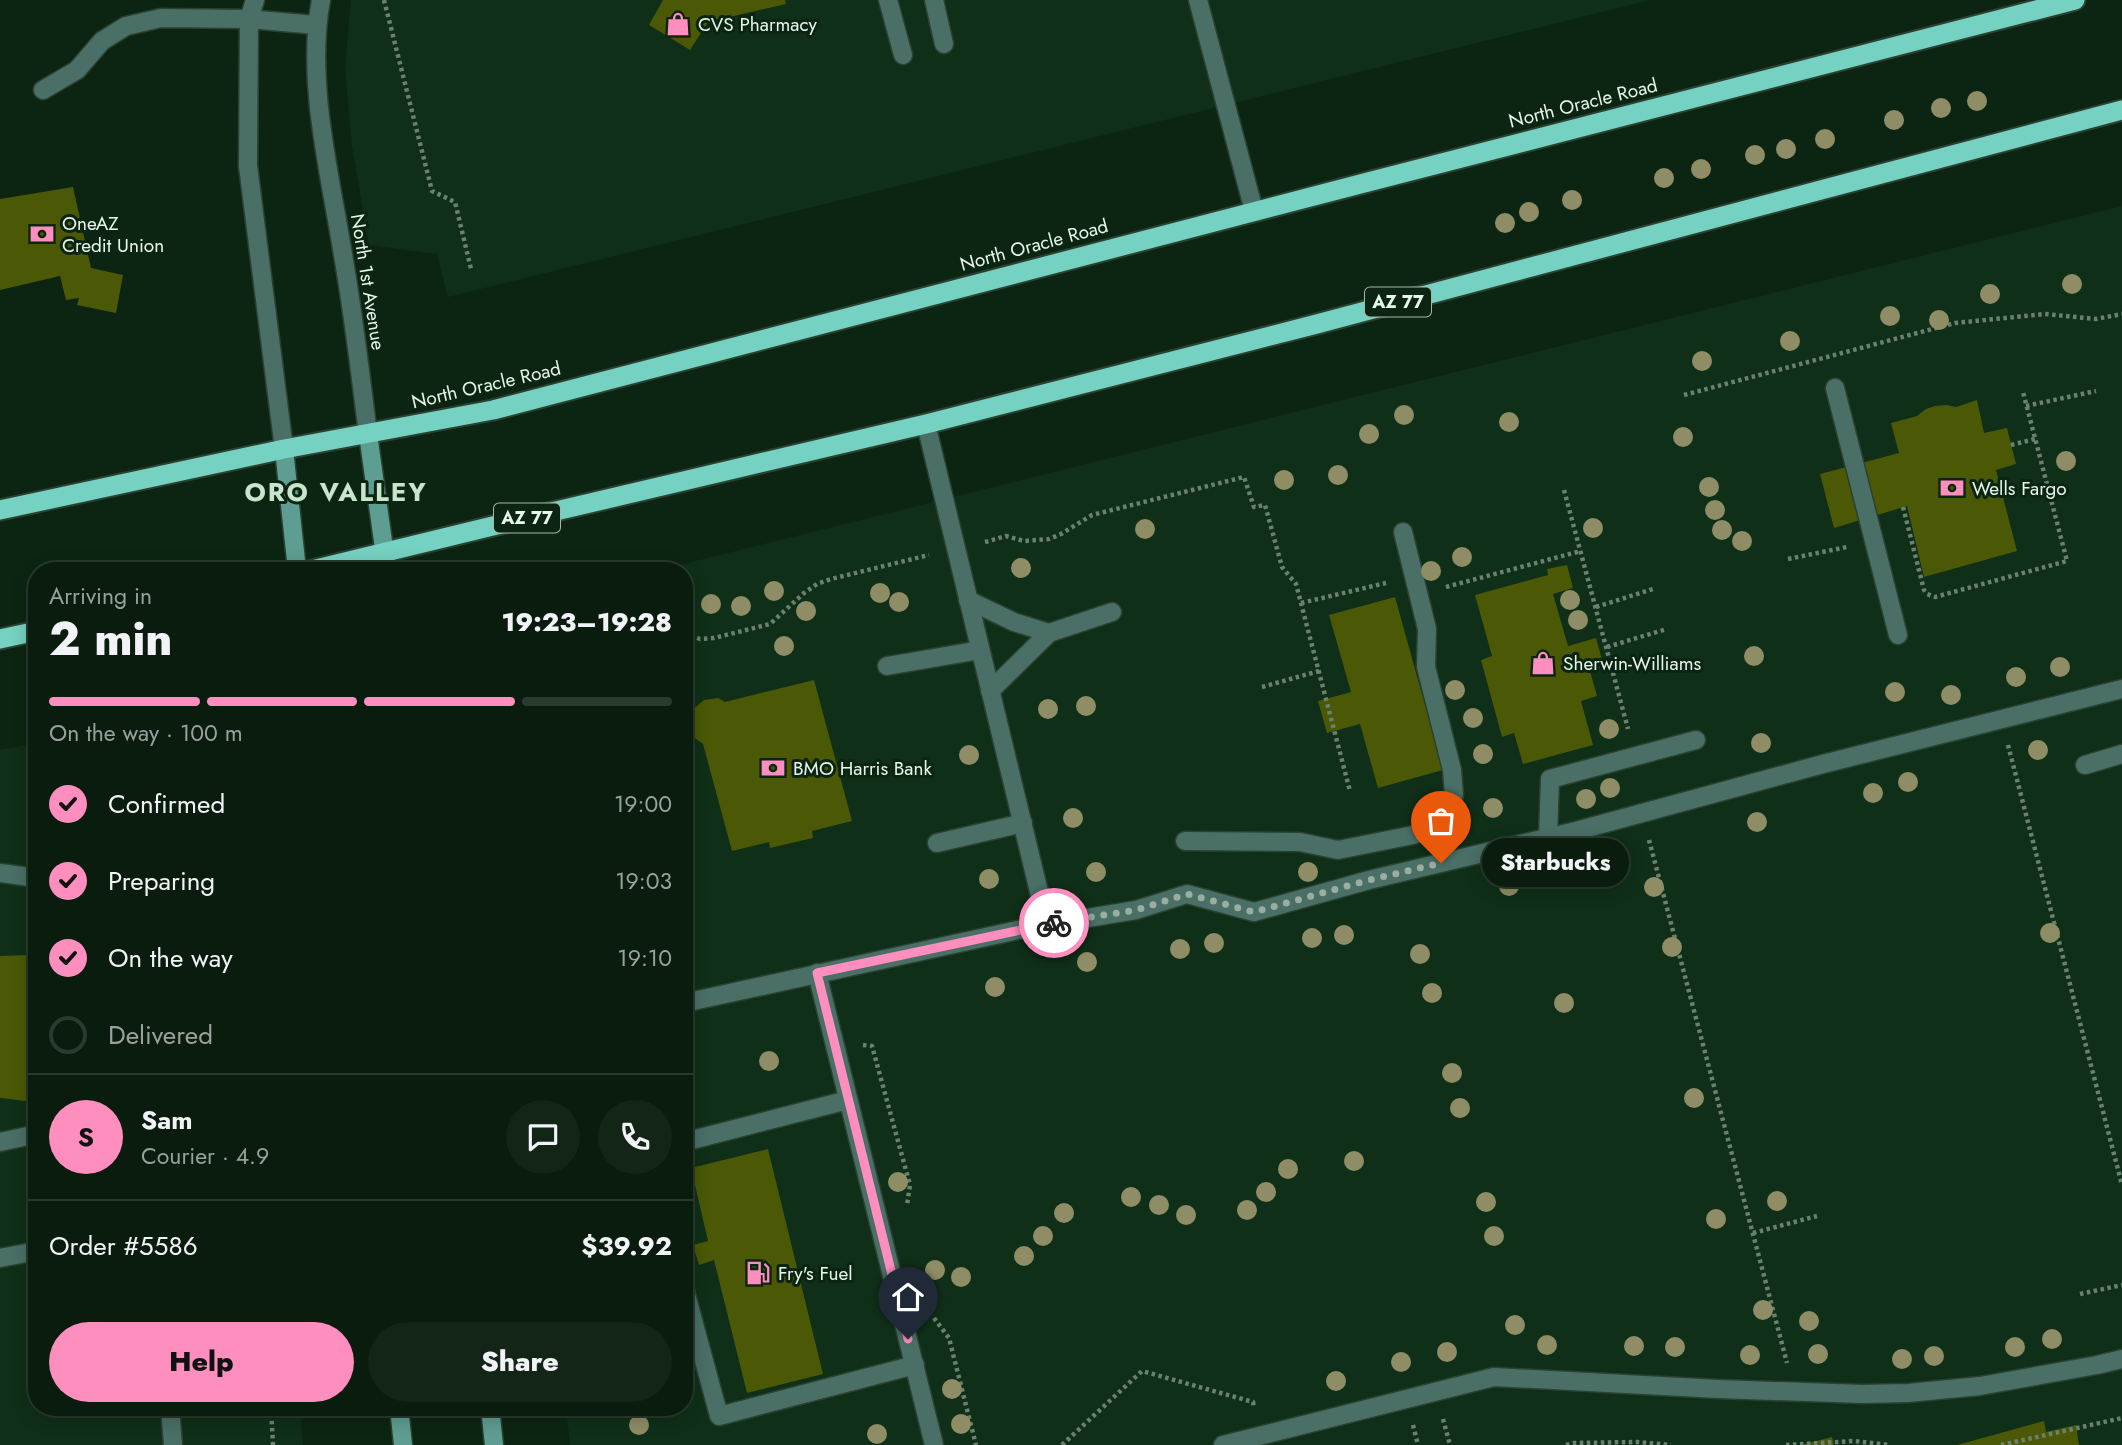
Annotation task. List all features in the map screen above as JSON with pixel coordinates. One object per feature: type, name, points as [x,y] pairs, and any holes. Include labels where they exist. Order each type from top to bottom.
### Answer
[{"type":"highway","name":"North Oracle Road","points":[[0,510],[284,449],[493,410],[2074,0]]},
{"type":"highway","name":"AZ 77","points":[[386,561],[1300,328],[2122,110]]},
{"type":"highway","points":[[0,639],[28,633]]},
{"type":"main road","name":"North 1st Avenue","points":[[368,434],[386,561]]},
{"type":"main road","points":[[284,449],[296,562]]},
{"type":"main road","points":[[400,1416],[403,1445]]},
{"type":"main road","points":[[491,1416],[494,1445]]},
{"type":"street","points":[[255,0],[249,19],[248,166],[284,449]]},
{"type":"street","name":"North 1st Avenue","points":[[321,0],[316,25],[322,128],[350,296],[368,434]]},
{"type":"street","points":[[888,0],[903,55]]},
{"type":"street","points":[[934,0],[944,44]]},
{"type":"street","points":[[1198,0],[1254,211]]},
{"type":"street","points":[[43,90],[78,70],[102,41],[126,26],[161,18],[249,19],[316,25]]},
{"type":"street","points":[[1835,388],[1898,635]]},
{"type":"street","points":[[926,424],[1047,925]]},
{"type":"street","points":[[1185,841],[1300,842],[1338,850],[1413,835],[1429,828],[1444,813],[1454,795],[1452,771],[1426,667],[1427,629],[1403,532]]},
{"type":"street","points":[[968,600],[1014,622],[1049,633]]},
{"type":"street","points":[[990,691],[1049,633],[1112,612]]},
{"type":"street","points":[[887,666],[979,650]]},
{"type":"street","points":[[693,1001],[1047,925],[1136,910],[1187,894],[1254,912],[1369,880],[1548,837],[2122,689]]},
{"type":"street","points":[[1548,837],[1550,779],[1696,740]]},
{"type":"street","points":[[2085,765],[2122,754]]},
{"type":"street","points":[[937,843],[1023,823]]},
{"type":"street","points":[[0,873],[28,877]]},
{"type":"street","points":[[817,973],[934,1445]]},
{"type":"street","points":[[693,1140],[848,1100]]},
{"type":"street","points":[[0,1142],[28,1136]]},
{"type":"street","points":[[0,1258],[28,1253]]},
{"type":"street","points":[[693,1320],[719,1416],[915,1366]]},
{"type":"street","points":[[1223,1445],[1494,1377],[1718,1389],[1908,1393],[1980,1386],[2122,1359]]},
{"type":"street","points":[[171,1416],[173,1445]]},
{"type":"path","points":[[384,0],[432,191],[455,202],[471,269]]},
{"type":"path","points":[[1684,395],[1955,323],[2045,314],[2096,319],[2122,314]]},
{"type":"path","points":[[2026,407],[2096,391]]},
{"type":"path","points":[[1903,507],[1924,590],[1931,596],[2067,561],[2023,392]]},
{"type":"path","points":[[2011,445],[2035,439]]},
{"type":"path","points":[[693,636],[714,638],[770,624],[804,593],[831,579],[1006,536],[1024,541],[1049,539],[1092,515],[1244,477],[1254,508],[1265,505],[1282,567],[1296,584],[1350,791]]},
{"type":"path","points":[[1564,490],[1636,757]]},
{"type":"path","points":[[1596,607],[1656,588]]},
{"type":"path","points":[[1606,647],[1667,629]]},
{"type":"path","points":[[1262,687],[1319,671]]},
{"type":"path","points":[[2002,720],[2122,1185]]},
{"type":"path","points":[[1642,813],[1787,1364]]},
{"type":"path","points":[[859,1045],[872,1046],[910,1185],[906,1213]]},
{"type":"path","points":[[1753,1233],[1817,1216]]},
{"type":"path","points":[[2080,1294],[2122,1285]]},
{"type":"path","points":[[932,1315],[950,1338],[976,1445]]},
{"type":"path","points":[[1062,1445],[1142,1371],[1253,1402],[1261,1435]]},
{"type":"path","points":[[271,1416],[273,1445]]},
{"type":"path","points":[[2001,1445],[2122,1418]]},
{"type":"path","points":[[1786,1445],[1854,1441],[1889,1445]]},
{"type":"path","points":[[1566,1445],[1637,1442],[1671,1445]]},
{"type":"shaded area","points":[[351,0],[1650,0],[448,297],[437,254],[369,245],[352,147],[345,67]]},
{"type":"shaded area","points":[[2122,206],[2122,1445],[570,1445],[567,1416],[693,1416],[692,562]]},
{"type":"shaded area","points":[[28,745],[28,1416],[301,1416],[303,1445],[0,1445],[0,750]]},
{"type":"building","name":"CVS Pharmacy","points":[[663,0],[785,0],[786,4],[708,22],[690,50],[649,25]]},
{"type":"building","name":"OneAZ Credit Union","points":[[73,187],[91,268],[123,275],[116,313],[77,305],[79,298],[66,300],[60,276],[0,290],[0,199]]},
{"type":"building","name":"Wells Fargo","points":[[1977,400],[1984,433],[2007,428],[2016,464],[1996,470],[2017,551],[1924,577],[1907,506],[1834,528],[1820,474],[1899,453],[1891,423],[1917,416],[1935,406],[1956,407]]},
{"type":"building","name":"Sherwin-Williams","points":[[1567,565],[1573,588],[1553,594],[1568,646],[1596,638],[1604,667],[1590,671],[1597,696],[1581,701],[1593,745],[1523,764],[1514,733],[1502,737],[1481,660],[1492,656],[1475,595],[1548,575],[1547,569]]},
{"type":"building","points":[[1395,597],[1443,770],[1378,788],[1360,724],[1327,733],[1318,701],[1351,692],[1329,615]]},
{"type":"building","name":"BMO Harris Bank","points":[[814,680],[852,821],[812,831],[813,838],[770,848],[769,842],[732,851],[703,744],[693,734],[693,709],[704,700],[718,698],[725,702]]},
{"type":"building","points":[[28,955],[28,1100],[25,1101],[0,1098],[0,956]]},
{"type":"building","points":[[768,1149],[823,1374],[747,1393],[714,1260],[699,1265],[693,1245],[708,1241],[693,1168]]},
{"type":"building","points":[[2044,1421],[2046,1432],[2076,1425],[2079,1445],[1957,1445]]},
{"type":"building","points":[[1832,1437],[1834,1445],[1804,1444]]},
{"type":"way so far","points":[[1054,923],[1136,910],[1187,894],[1254,912],[1441,863]]},
{"type":"place","name":"CVS Pharmacy","points":[[678,24]]},
{"type":"place","name":"OneAZ Credit Union","points":[[42,234]]},
{"type":"place","name":"Wells Fargo","points":[[1952,488]]},
{"type":"place","name":"Sherwin-Williams","points":[[1543,663]]},
{"type":"place","name":"BMO Harris Bank","points":[[773,768]]},
{"type":"place","name":"Starbucks","points":[[1441,863]]},
{"type":"place","name":"Fry's Fuel","points":[[758,1273]]},
{"type":"district","name":"ORO VALLEY","points":[[336,492]]},
{"type":"route","points":[[908,1339],[817,973],[1054,923]]}]
